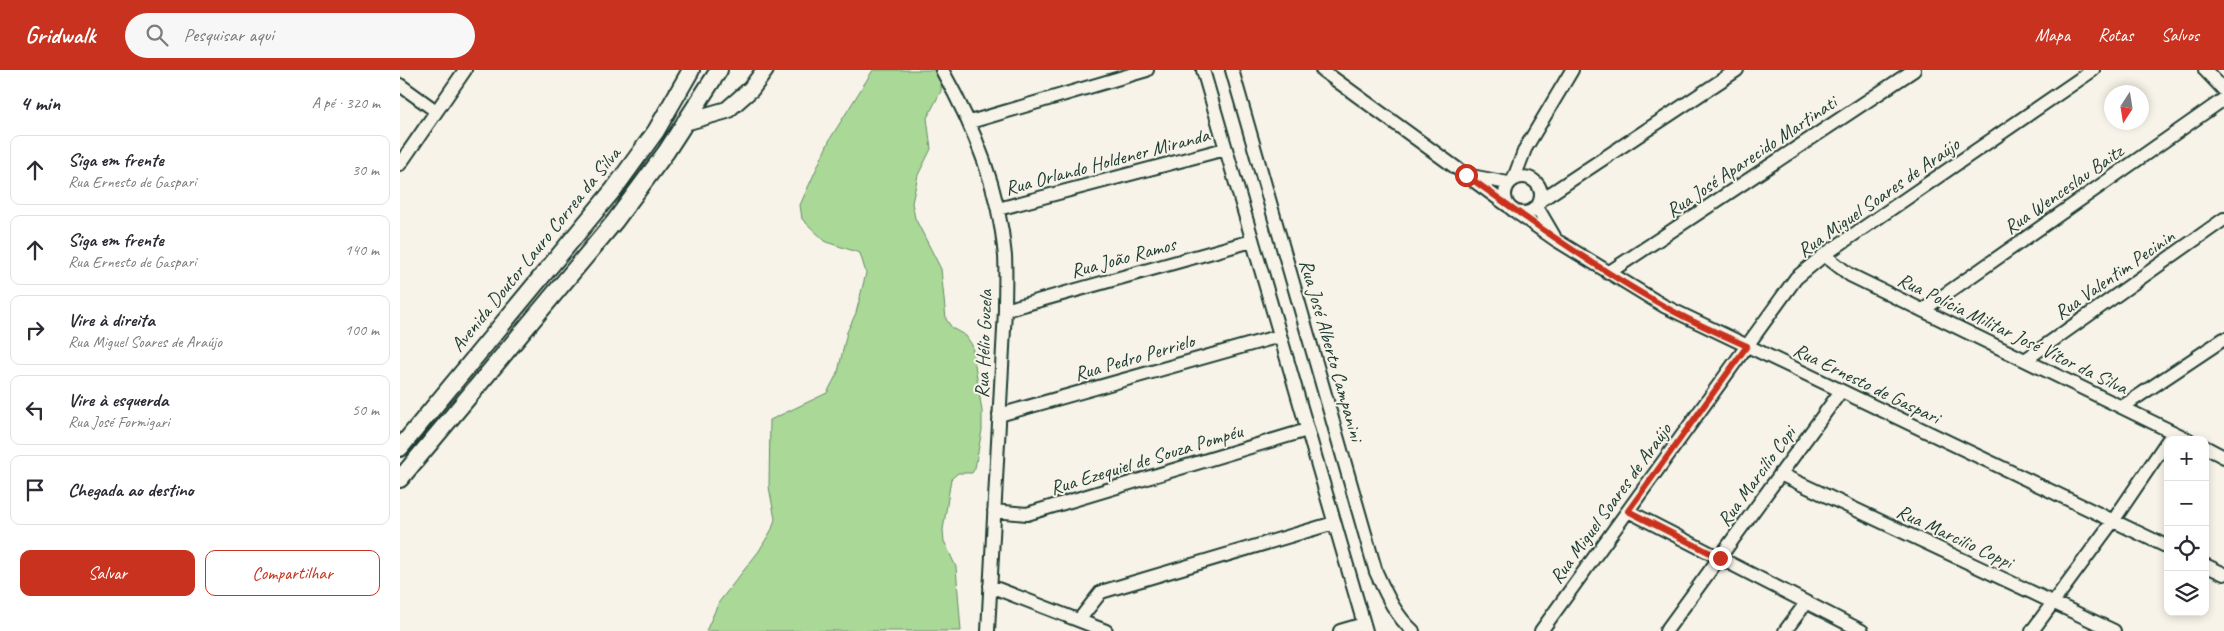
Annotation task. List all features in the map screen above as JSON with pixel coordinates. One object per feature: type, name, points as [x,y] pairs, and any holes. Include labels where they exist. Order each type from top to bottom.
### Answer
[{"type":"main road","name":"Avenida Doutor Lauro Correa da Silva","points":[[400,448],[614,189],[656,131],[691,70]]},
{"type":"main road","points":[[400,479],[615,221],[719,70]]},
{"type":"main road","points":[[685,122],[727,110],[751,89],[764,70]]},
{"type":"street","points":[[400,164],[465,70]]},
{"type":"street","name":"Rua Hélio Guzela","points":[[942,70],[970,122],[988,170],[998,209],[1005,258],[1005,310],[988,631]]},
{"type":"street","points":[[970,122],[1147,70]]},
{"type":"street","points":[[1203,70],[1365,628],[1340,631]]},
{"type":"street","name":"Rua José Alberto Campanini","points":[[1232,70],[1376,572],[1388,600],[1405,624],[1413,631]]},
{"type":"street","name":"Rua Ernesto de Gaspari","points":[[1322,70],[1556,240],[1608,274],[1664,306],[2164,545]]},
{"type":"street","points":[[1572,70],[1525,150],[1504,194],[1512,209],[1528,213],[1540,200],[1737,70]]},
{"type":"street","name":"Rua José Aparecido Martinati","points":[[1608,274],[1914,70]]},
{"type":"street","name":"Rua Miguel Soares de Araújo","points":[[1540,631],[1796,278],[1824,254],[2093,70]]},
{"type":"street","points":[[2205,70],[2224,90]]},
{"type":"street","points":[[400,85],[436,111]]},
{"type":"street","name":"Rua Wenceslau Baitz","points":[[1923,310],[2224,99]]},
{"type":"street","name":"Rua Orlando Holdener Miranda","points":[[998,209],[1225,149]]},
{"type":"street","points":[[1525,150],[1528,177]]},
{"type":"street","name":"Rua Ernesto de Gaspari","points":[[1466,175],[1511,181]]},
{"type":"street","points":[[1511,181],[1528,177],[1536,182],[1540,200]]},
{"type":"street","name":"Rua Ernesto de Gaspari","points":[[1540,200],[1556,240]]},
{"type":"street","name":"Rua Valentim Pecinin","points":[[2025,360],[2224,219]]},
{"type":"street","name":"Rua João Ramos","points":[[1005,310],[1252,241]]},
{"type":"street","name":"Rua Polícia Militar José Vítor da Silva","points":[[1824,254],[1850,275],[2122,407],[2168,436]]},
{"type":"street","name":"Rua Pedro Perrielo","points":[[999,415],[1280,336]]},
{"type":"street","points":[[2122,407],[2224,340]]},
{"type":"street","name":"Rua Marcílio Copi","points":[[1666,631],[1841,391]]},
{"type":"street","name":"Rua Ezequiel de Souza Pompéu","points":[[994,511],[1027,514],[1307,430]]},
{"type":"street","points":[[2032,631],[2113,521],[2164,446]]},
{"type":"street","points":[[2209,449],[2224,456]]},
{"type":"street","name":"Rua Marcilio Coppi","points":[[1780,474],[2114,631]]},
{"type":"street","points":[[1628,511],[1862,631]]},
{"type":"street","points":[[1079,620],[1100,592],[1334,523]]},
{"type":"street","points":[[2209,567],[2224,574]]},
{"type":"street","points":[[990,586],[1106,631]]},
{"type":"street","points":[[1785,631],[1806,602]]},
{"type":"green space","points":[[873,70],[942,70],[941,91],[927,118],[931,149],[918,175],[912,203],[915,218],[941,269],[946,319],[952,328],[966,336],[972,345],[982,411],[982,430],[975,468],[972,473],[958,473],[951,479],[943,530],[944,541],[956,567],[961,631],[706,631],[719,602],[759,551],[772,529],[775,519],[769,487],[770,420],[827,393],[838,372],[847,332],[856,313],[866,273],[860,253],[826,242],[802,219],[800,205],[830,139]]},
{"type":"route","points":[[1466,175],[1556,240],[1608,274],[1664,306],[1747,346],[1628,511],[1720,558]]}]
